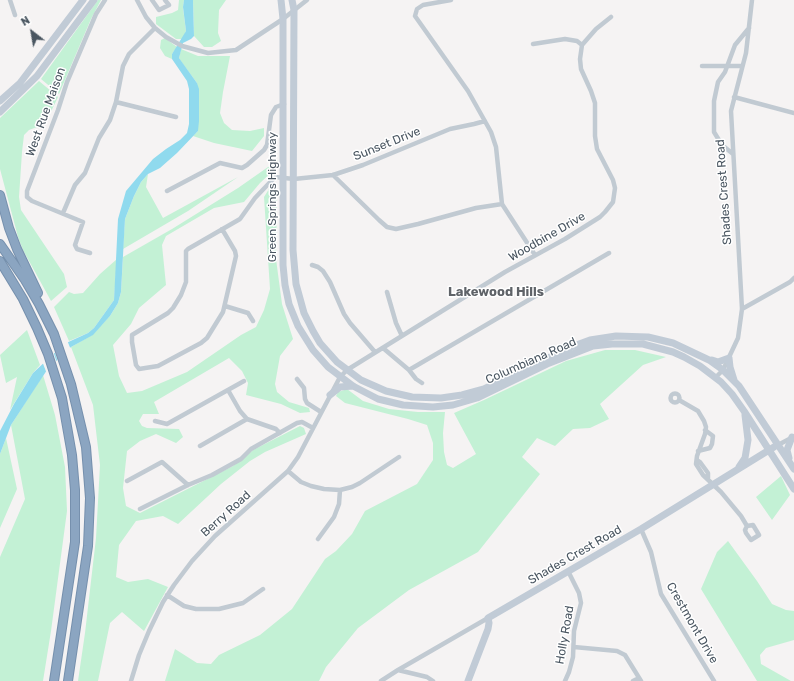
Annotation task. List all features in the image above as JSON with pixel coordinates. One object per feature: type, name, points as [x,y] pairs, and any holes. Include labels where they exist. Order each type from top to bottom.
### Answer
[{"type":"highway","points":[[0,195],[9,228],[17,249],[41,302],[44,313],[64,361],[77,405],[86,447],[90,498],[88,546],[68,681]]},
{"type":"highway","points":[[0,244],[41,302]]},
{"type":"highway","points":[[0,261],[31,314],[51,363],[66,417],[74,475],[75,534],[71,574],[54,681]]},
{"type":"main road","points":[[0,101],[20,83],[83,0]]},
{"type":"main road","points":[[0,112],[37,76],[94,0]]},
{"type":"main road","name":"Green Springs Highway","points":[[281,0],[283,19],[283,265],[285,284],[289,304],[298,326],[312,350],[340,377]]},
{"type":"main road","name":"Green Springs Highway","points":[[292,0],[294,10],[293,250],[296,284],[304,313],[313,331],[337,362],[347,370]]},
{"type":"main road","name":"Columbiana Road","points":[[340,377],[353,386],[387,402],[417,407],[451,405],[469,401],[485,391],[571,347],[590,340],[616,336],[648,337],[673,343],[709,360],[723,370],[735,382],[794,469]]},
{"type":"main road","name":"Columbiana Road","points":[[347,370],[361,380],[376,387],[412,397],[448,398],[485,391],[546,364],[593,346],[612,344],[643,344],[673,352],[700,366],[722,382],[744,411],[794,489]]},
{"type":"main road","points":[[709,360],[718,362],[729,358],[730,368],[735,382]]},
{"type":"main road","points":[[330,395],[340,387],[353,386]]},
{"type":"main road","points":[[738,469],[745,458],[748,440],[744,411]]},
{"type":"main road","points":[[790,462],[787,450],[793,438]]},
{"type":"main road","name":"Shades Crest Road","points":[[488,618],[641,529],[710,482],[738,469],[778,445]]},
{"type":"main road","points":[[468,681],[488,629],[488,618]]},
{"type":"street","points":[[10,0],[15,15]]},
{"type":"street","name":"West Rue Maison","points":[[90,253],[77,249],[75,245],[84,222],[32,201],[26,197],[67,82],[96,14],[104,0]]},
{"type":"street","points":[[137,0],[146,17],[155,28],[166,37],[189,48],[208,53],[236,50],[283,19],[307,0]]},
{"type":"street","points":[[152,0],[159,10],[169,5],[165,0]]},
{"type":"street","points":[[451,0],[423,5],[417,9],[415,16],[468,91],[491,132],[496,147],[502,204],[535,255]]},
{"type":"street","name":"Shades Crest Road","points":[[715,378],[723,370],[738,338],[742,309],[731,111],[746,53],[752,0]]},
{"type":"street","points":[[533,44],[566,39],[577,41],[582,45],[611,17]]},
{"type":"street","points":[[63,213],[74,185],[85,173],[99,138],[110,120],[116,102],[123,66],[129,54],[155,28]]},
{"type":"street","points":[[733,154],[722,145],[714,132],[716,92],[718,82],[727,66],[735,45],[748,28]]},
{"type":"street","name":"Woodbine Drive","points":[[347,370],[432,317],[600,217],[612,202],[615,188],[613,180],[597,149],[595,136],[595,103],[581,69],[580,59],[582,45]]},
{"type":"street","points":[[702,66],[742,66]]},
{"type":"street","points":[[734,97],[794,113]]},
{"type":"street","points":[[116,102],[176,117]]},
{"type":"street","points":[[167,192],[220,163],[242,168],[247,165],[264,150],[267,145],[271,115],[276,107],[284,104]]},
{"type":"street","name":"Sunset Drive","points":[[283,178],[294,179],[333,175],[363,166],[450,129],[485,121]]},
{"type":"street","points":[[333,175],[387,227],[396,229],[476,208],[502,204]]},
{"type":"street","points":[[222,229],[235,251],[236,256],[223,312],[207,338],[201,343],[158,366],[138,369],[132,342],[132,334],[168,313],[173,308],[181,295],[186,282],[186,251],[188,248],[240,218],[255,198],[275,177],[283,178]]},
{"type":"street","points":[[409,370],[609,253]]},
{"type":"street","points":[[312,265],[318,267],[322,271],[330,282],[350,324],[376,352]]},
{"type":"street","points":[[742,309],[790,282],[794,278]]},
{"type":"street","points":[[387,292],[396,323],[402,336]]},
{"type":"street","points":[[225,306],[248,313],[253,321]]},
{"type":"street","points":[[383,348],[422,383]]},
{"type":"street","name":"Berry Road","points":[[131,681],[135,665],[147,635],[167,596],[204,548],[288,471],[340,377],[347,370]]},
{"type":"street","points":[[297,379],[304,388],[307,403],[321,412]]},
{"type":"street","points":[[155,421],[167,424],[244,381]]},
{"type":"street","points":[[228,390],[240,411],[247,419],[276,429],[280,433]]},
{"type":"street","points":[[679,400],[698,410],[704,421],[705,430],[698,451],[696,464],[703,475],[735,507],[747,526]]},
{"type":"street","points":[[200,446],[247,419]]},
{"type":"street","points":[[140,510],[188,485],[212,475],[241,459],[251,449],[299,422],[313,428]]},
{"type":"street","points":[[698,451],[710,448],[712,444],[713,436],[705,430]]},
{"type":"street","points":[[778,445],[793,438]]},
{"type":"street","points":[[288,471],[301,482],[311,486],[340,490],[360,483],[399,457]]},
{"type":"street","points":[[127,481],[162,462],[188,485]]},
{"type":"street","points":[[318,539],[334,517],[339,504],[340,490]]},
{"type":"street","name":"Crestmont Drive","points":[[641,529],[651,552],[661,594],[714,681]]},
{"type":"street","name":"Holly Road","points":[[565,681],[572,664],[574,631],[581,603],[580,593],[568,572]]},
{"type":"street","points":[[167,596],[184,606],[196,609],[219,609],[242,604],[263,589]]},
{"type":"street","name":"Shades Crest Road","points":[[381,681],[488,618]]},
{"type":"street","points":[[574,647],[617,651],[625,655],[640,679],[633,681]]},
{"type":"street","points":[[398,670],[427,677],[433,681]]},
{"type":"green space","points":[[98,0],[101,0],[91,19],[59,94],[41,79]]},
{"type":"green space","points":[[179,0],[184,0],[183,8],[186,31],[183,39],[176,39],[156,24],[156,17],[178,10]]},
{"type":"green space","points":[[193,0],[226,0],[219,10],[218,33],[221,41],[212,47],[204,47],[194,36]]},
{"type":"green space","points":[[165,38],[177,47],[172,54],[172,59],[165,56],[160,48],[161,40]]},
{"type":"green space","points":[[181,49],[198,56],[230,56],[220,113],[224,123],[232,130],[250,131],[264,128],[264,136],[252,151],[214,143],[193,136],[198,131],[197,83],[179,58]]},
{"type":"green space","points":[[39,81],[58,97],[45,124],[29,130],[24,135],[19,197],[21,210],[64,274],[67,287],[51,301],[23,250],[18,237],[0,169],[0,118]]},
{"type":"green space","points":[[278,160],[276,168],[260,183],[244,202],[214,208],[166,236],[162,245],[166,285],[139,308],[131,324],[113,345],[119,376],[127,393],[142,391],[187,372],[241,335],[256,327],[264,310],[270,289],[264,197],[269,189],[277,186],[276,259],[282,304],[293,339],[280,356],[275,384],[277,392],[289,402],[309,408],[310,412],[300,413],[281,404],[246,395],[248,383],[242,371],[229,358],[154,402],[159,414],[143,414],[139,421],[142,426],[147,428],[179,429],[183,437],[176,443],[156,434],[140,441],[127,451],[123,488],[126,506],[140,513],[233,466],[253,450],[300,426],[304,428],[306,434],[265,452],[250,461],[221,484],[178,524],[163,516],[136,521],[119,545],[116,577],[128,582],[148,579],[168,587],[144,631],[122,612],[110,623],[98,681],[78,681],[96,538],[100,465],[93,405],[71,347],[92,335],[110,316],[118,303],[121,292],[123,257],[172,229],[238,188]]},
{"type":"green space","points":[[148,174],[146,187],[163,218],[238,177],[188,211],[123,249],[125,219],[141,182]]},
{"type":"green space","points":[[117,259],[114,300],[94,328],[88,333],[69,341],[54,307],[69,292],[74,294],[83,293],[100,274]]},
{"type":"green space","points":[[27,330],[40,365],[33,373],[10,410],[17,377],[6,383],[0,355]]},
{"type":"green space","points":[[605,350],[635,350],[666,357],[643,365],[600,404],[609,419],[590,428],[573,429],[555,446],[537,438],[522,457],[540,474],[478,552],[409,590],[358,628],[326,667],[319,681],[165,681],[175,649],[197,663],[211,664],[219,655],[260,635],[292,609],[325,559],[336,551],[352,534],[365,511],[417,484],[433,460],[433,443],[427,425],[345,403],[336,396],[338,392],[347,389],[363,401],[389,409],[418,412],[445,412],[443,433],[444,452],[447,465],[453,468],[476,454],[454,413],[566,361]]},
{"type":"green space","points":[[43,375],[55,415],[65,467],[67,511],[51,631],[43,681],[0,681],[0,557],[25,499],[11,425]]},
{"type":"green space","points":[[6,438],[17,489],[0,528],[0,454]]},
{"type":"green space","points":[[781,476],[790,495],[772,520],[756,497]]},
{"type":"green space","points":[[728,541],[772,604],[786,610],[794,611],[794,640],[766,648],[760,655],[761,664],[791,681],[757,681],[701,589],[717,552]]},
{"type":"water","points":[[184,0],[193,0],[194,36],[183,43],[179,58],[197,83],[199,89],[198,131],[177,153],[160,168],[148,174],[141,182],[125,219],[121,292],[118,303],[110,316],[93,335],[71,347],[47,370],[11,425],[0,454],[0,431],[33,373],[64,344],[88,333],[94,328],[114,300],[118,219],[126,191],[153,159],[180,140],[187,133],[189,124],[189,89],[187,81],[172,59],[172,54],[186,31],[183,7]]},
{"type":"pier","points":[[67,340],[71,350],[58,362],[54,350],[62,342]]},
{"type":"pier","points":[[53,351],[57,363],[47,374],[42,361]]},
{"type":"district","name":"Lakewood Hills","points":[[496,292]]}]
